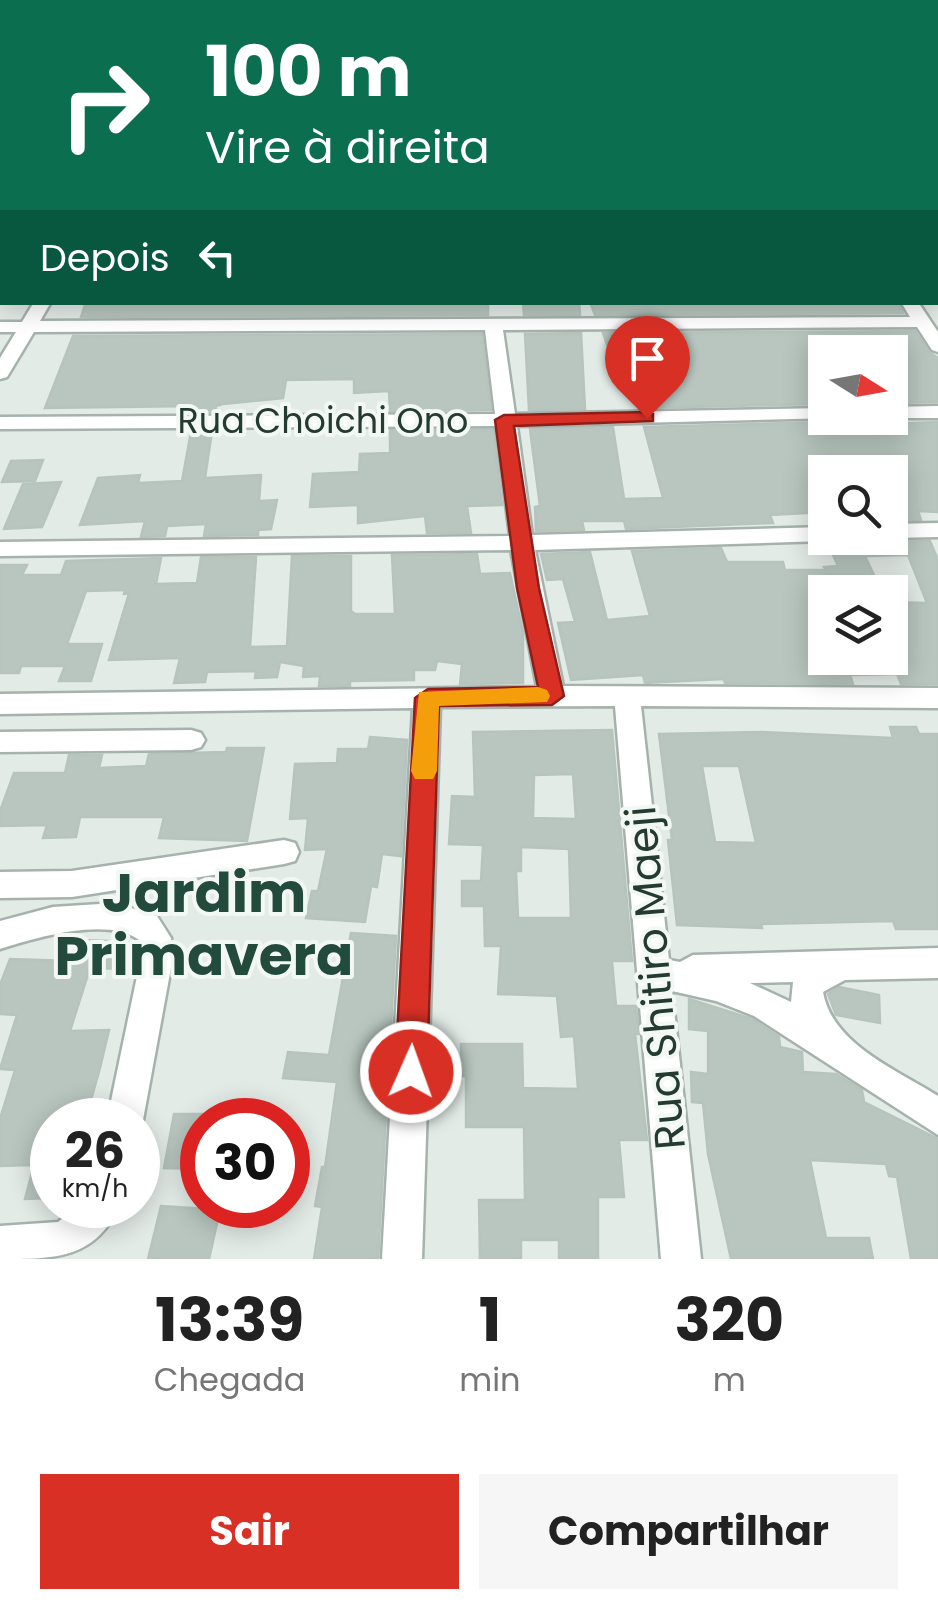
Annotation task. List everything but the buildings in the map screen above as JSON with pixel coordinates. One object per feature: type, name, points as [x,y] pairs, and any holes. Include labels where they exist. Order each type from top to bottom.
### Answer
[{"type":"street","points":[[0,373],[41,305]]},
{"type":"street","points":[[393,326],[400,305]]},
{"type":"street","points":[[911,305],[938,346]]},
{"type":"street","points":[[0,327],[923,322]]},
{"type":"street","points":[[493,324],[521,543],[552,696]]},
{"type":"street","points":[[908,413],[938,412]]},
{"type":"street","name":"Rua Choichi Ono","points":[[0,423],[808,414]]},
{"type":"street","points":[[908,531],[938,530]]},
{"type":"street","points":[[0,549],[521,543],[808,535]]},
{"type":"street","points":[[0,704],[552,696],[938,698]]},
{"type":"street","name":"Rua Shitiro Maeji","points":[[627,696],[681,1259]]},
{"type":"street","points":[[402,1259],[428,698]]},
{"type":"street","points":[[0,742],[191,740]]},
{"type":"street","points":[[0,885],[72,884],[284,852]]},
{"type":"street","points":[[0,935],[33,923],[76,917],[127,920],[147,927],[156,940],[156,962],[129,1098]]},
{"type":"street","points":[[656,972],[938,963]]},
{"type":"street","points":[[863,965],[815,976],[806,990],[808,1006],[822,1030],[892,1086]]},
{"type":"street","points":[[656,972],[752,998],[803,1026],[938,1118]]},
{"type":"street","points":[[0,1246],[53,1245],[77,1236],[83,1228]]},
{"type":"slow traffic","points":[[424,771],[428,698],[538,696]]},
{"type":"district","name":"Jardim Primavera","points":[[204,924]]},
{"type":"route","points":[[411,1072],[428,698],[552,696],[528,588],[504,420],[647,418]]}]
